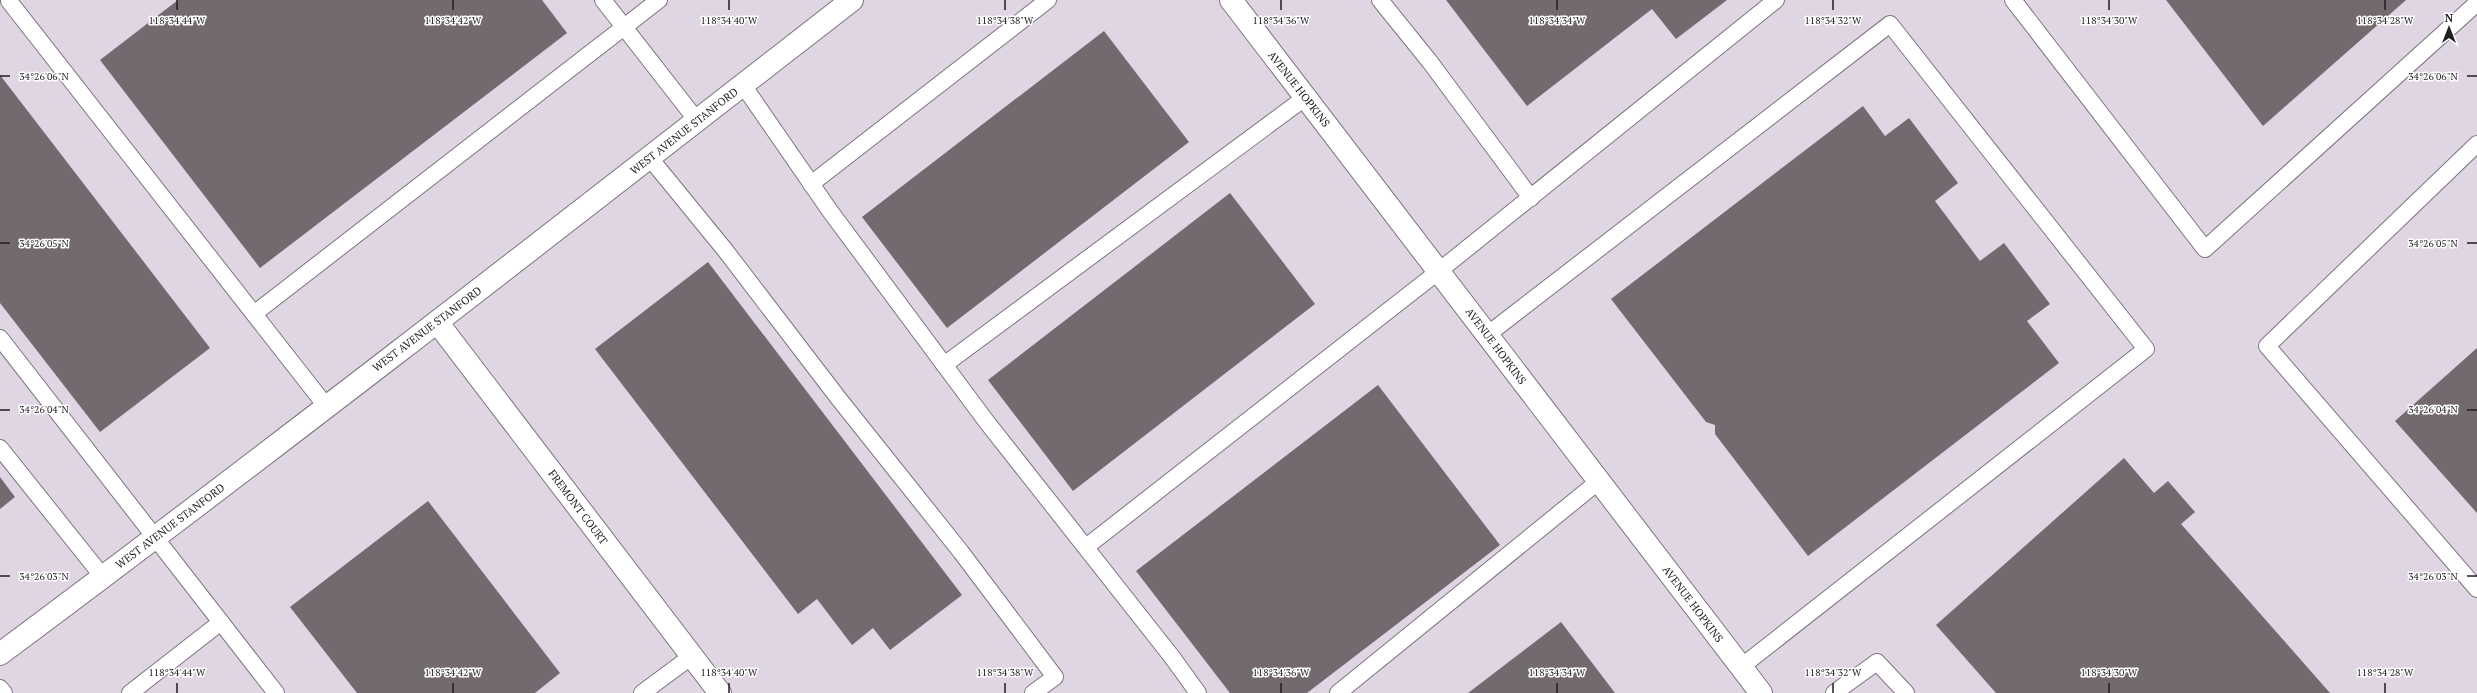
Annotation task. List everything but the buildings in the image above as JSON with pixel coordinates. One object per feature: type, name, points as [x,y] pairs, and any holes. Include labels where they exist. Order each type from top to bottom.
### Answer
[{"type":"street","name":"WEST AVENUE STANFORD","points":[[0,654],[156,538],[649,157],[698,122],[852,0]]},
{"type":"street","name":"AVENUE HOPKINS","points":[[1231,0],[1761,693]]},
{"type":"street","name":"FREMONT COURT","points":[[437,322],[720,693]]},
{"type":"lane","points":[[603,0],[698,122]]},
{"type":"lane","points":[[255,313],[625,28],[659,0]]},
{"type":"lane","points":[[811,184],[1048,0]]},
{"type":"lane","points":[[1380,0],[1430,62],[1531,198]]},
{"type":"lane","points":[[1086,547],[1439,271],[1776,0]]},
{"type":"lane","points":[[2013,0],[2205,249],[2477,3]]},
{"type":"lane","points":[[7,3],[255,313],[326,406]]},
{"type":"lane","points":[[1488,335],[1890,24],[2146,349],[1741,667]]},
{"type":"lane","points":[[743,85],[811,184],[944,365],[1198,693]]},
{"type":"lane","points":[[944,365],[1306,98]]},
{"type":"lane","points":[[2477,144],[2268,346],[2477,589]]},
{"type":"lane","points":[[649,157],[725,250],[839,399],[961,552],[1055,677],[1033,693]]},
{"type":"lane","points":[[0,338],[276,693]]},
{"type":"lane","points":[[0,448],[103,577]]},
{"type":"lane","points":[[1338,693],[1599,481]]},
{"type":"lane","points":[[130,693],[221,622]]},
{"type":"lane","points":[[642,693],[692,656]]},
{"type":"lane","points":[[1834,693],[1878,662],[1906,693]]},
{"type":"lane","points":[[0,688],[4,693]]},
{"type":"shaded area","points":[[0,0],[2477,0],[2477,693],[0,693]]}]
